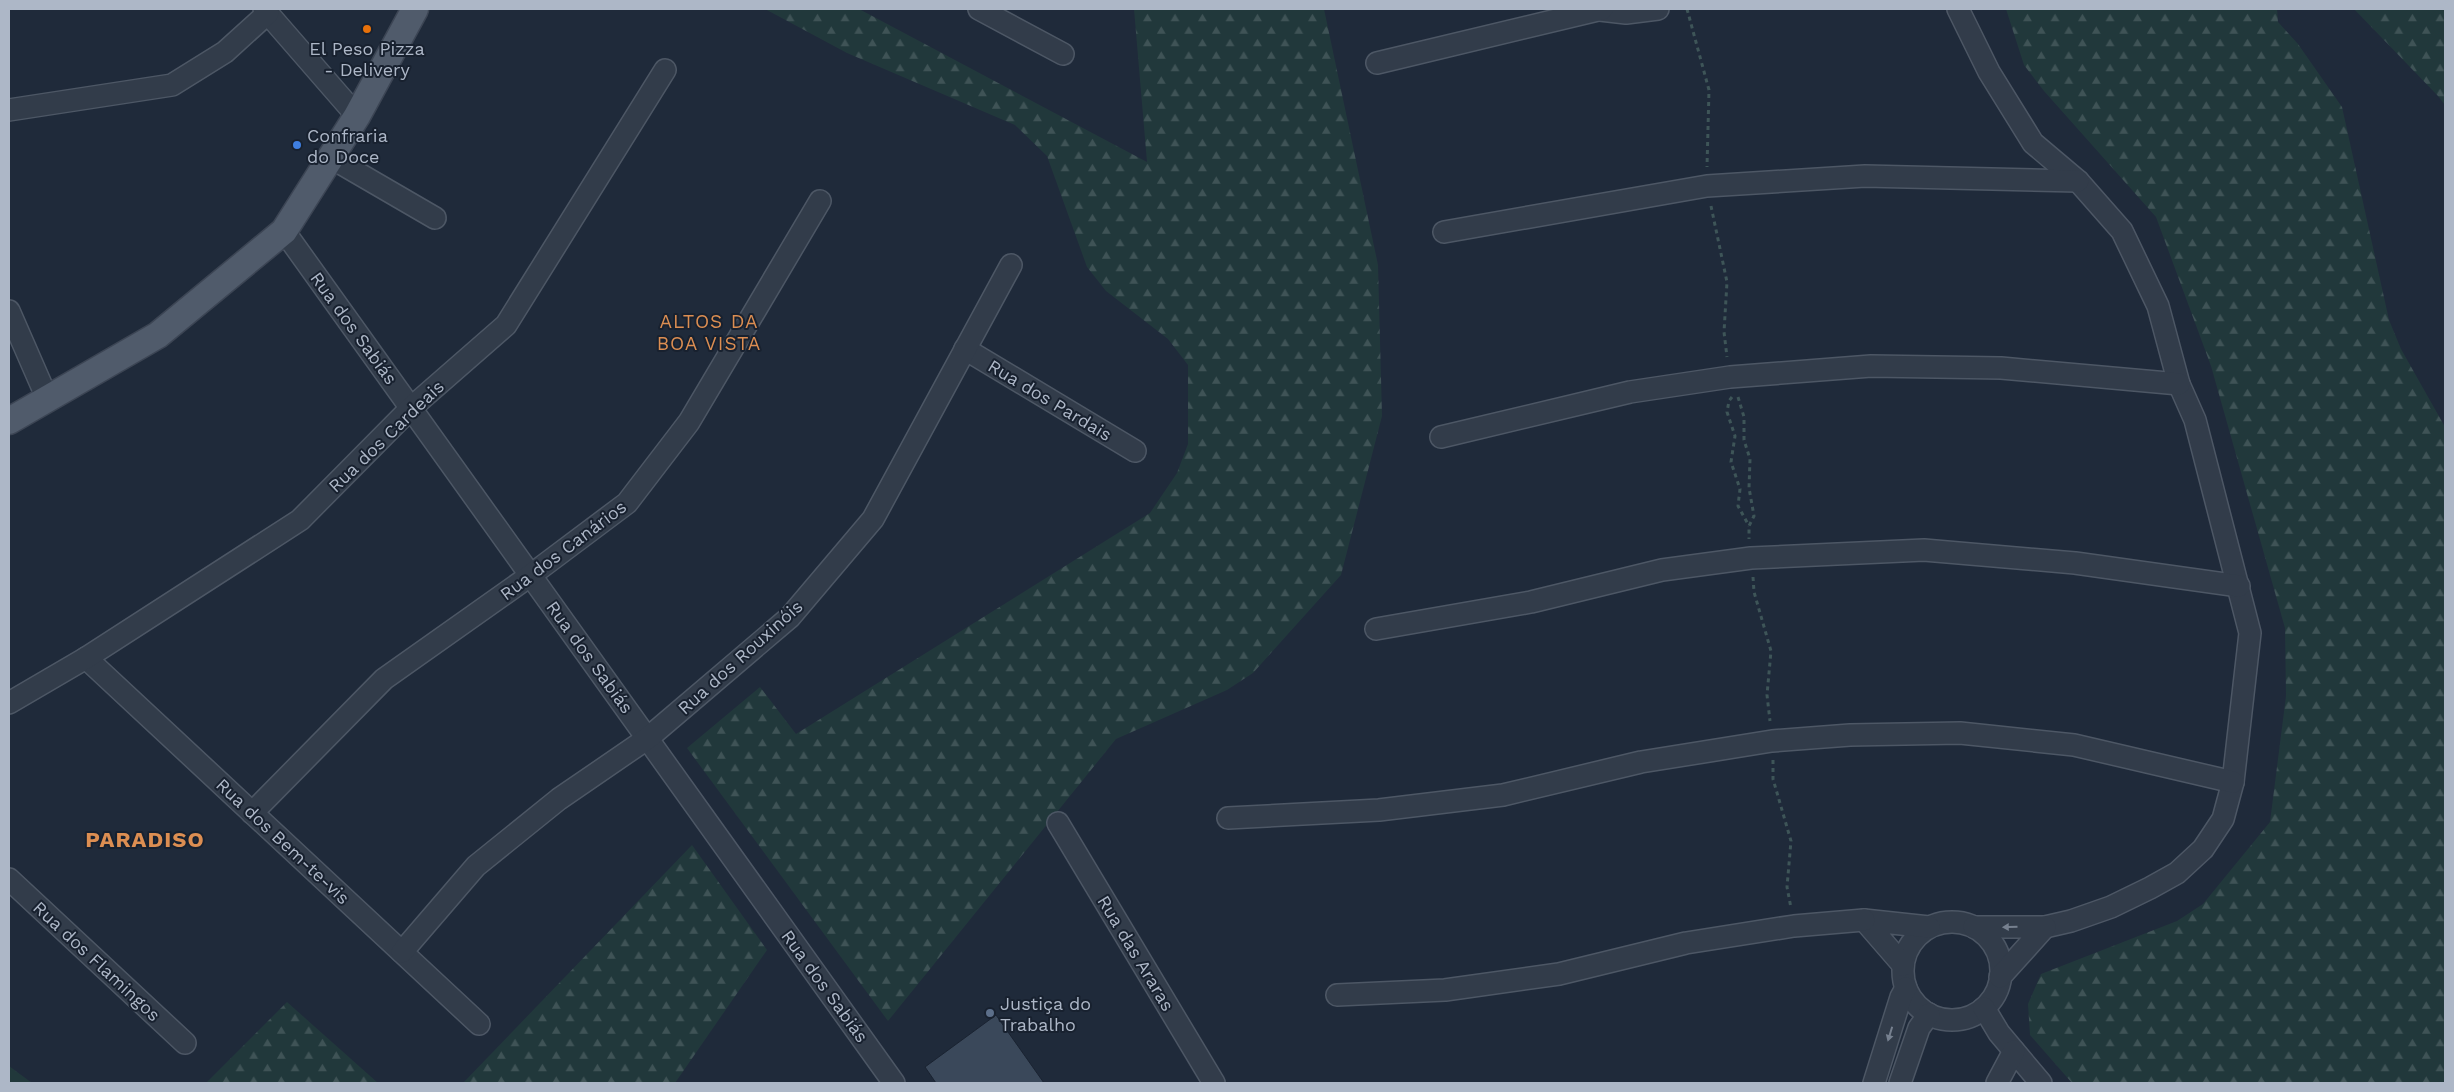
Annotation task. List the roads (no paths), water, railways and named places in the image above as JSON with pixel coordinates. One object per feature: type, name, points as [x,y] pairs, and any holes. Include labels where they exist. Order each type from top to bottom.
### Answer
[{"type":"main road","points":[[9,421],[158,335],[284,231],[357,116],[415,9]]},
{"type":"street","points":[[979,9],[1063,54]]},
{"type":"street","points":[[1377,63],[1601,9],[1626,13],[1658,9]]},
{"type":"street","points":[[1337,995],[1445,990],[1560,974],[1686,943],[1794,926],[1864,920],[1929,927],[1952,922],[1974,927],[2045,926],[2071,921],[2110,907],[2177,873],[2203,849],[2223,819],[2233,782],[2250,633],[2195,420],[2179,384],[2158,306],[2122,231],[2078,181],[2033,143],[1989,72],[1958,9]]},
{"type":"street","points":[[9,110],[172,85],[225,52],[266,11],[357,116]]},
{"type":"street","name":"Rua dos Cardeais","points":[[9,703],[86,658],[300,520],[411,408],[506,325],[665,70]]},
{"type":"street","points":[[330,158],[435,218]]},
{"type":"street","points":[[1444,232],[1707,186],[1865,176],[2078,181]]},
{"type":"street","name":"Rua dos Canários","points":[[252,813],[384,679],[531,575],[627,503],[689,422],[820,202]]},
{"type":"street","name":"Rua dos Sabiás","points":[[284,231],[894,1083]]},
{"type":"street","name":"Rua dos Rouxinóis","points":[[402,952],[476,866],[559,799],[648,738],[790,617],[873,519],[1011,265]]},
{"type":"street","points":[[9,311],[48,398]]},
{"type":"street","name":"Rua dos Pardais","points":[[965,349],[1135,451]]},
{"type":"street","points":[[1441,437],[1630,392],[1730,377],[1871,366],[2000,368],[2179,384]]},
{"type":"street","points":[[1376,629],[1531,602],[1662,570],[1760,557],[1924,550],[2075,562],[2239,586]]},
{"type":"street","name":"Rua dos Bem-te-vis","points":[[86,658],[479,1024]]},
{"type":"street","points":[[1228,818],[1380,810],[1503,794],[1642,762],[1772,741],[1960,732],[2074,745],[2233,782]]},
{"type":"street","name":"Rua das Araras","points":[[1058,823],[1214,1083]]},
{"type":"street","name":"Rua dos Flamingos","points":[[9,878],[185,1043]]},
{"type":"street","points":[[1864,920],[1903,964]]},
{"type":"street","points":[[2000,977],[2045,926]]},
{"type":"street","points":[[1929,927],[1911,943],[1903,964],[1906,988],[1919,1007],[1929,1014],[1940,1018],[1964,1018],[1984,1008],[1992,999],[2000,977],[2000,965],[1992,943],[1974,927]]},
{"type":"street","points":[[1874,1083],[1901,997],[1906,988]]},
{"type":"street","points":[[1984,1008],[1993,1024],[2041,1083]]},
{"type":"street","points":[[1900,1083],[1919,1028],[1929,1014]]},
{"type":"street","points":[[1997,1083],[2014,1051]]},
{"type":"place","name":"El Peso Pizza - Delivery","points":[[367,29]]},
{"type":"place","name":"Confraria do Doce","points":[[297,145]]},
{"type":"place","name":"Justiça do Trabalho","points":[[990,1013]]},
{"type":"district","name":"ALTOS DA BOA VISTA","points":[[709,332]]},
{"type":"district","name":"PARADISO","points":[[145,839]]}]
